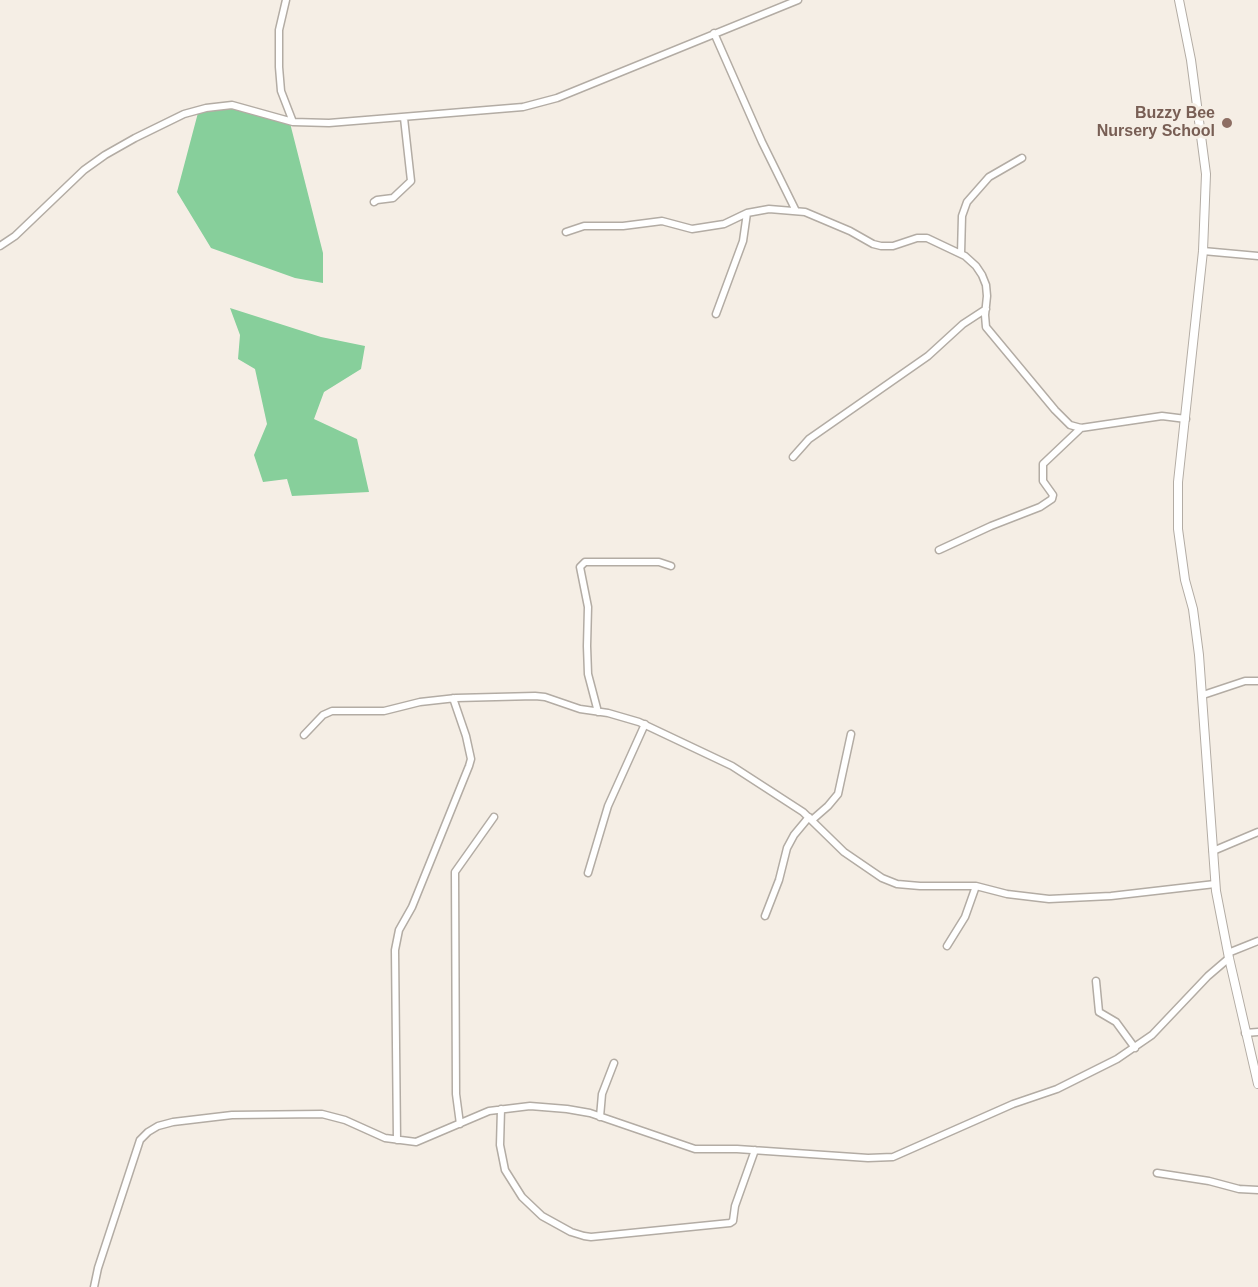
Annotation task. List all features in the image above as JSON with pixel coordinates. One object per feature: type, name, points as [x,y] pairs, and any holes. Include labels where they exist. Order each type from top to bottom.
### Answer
[{"type":"street","points":[[286,0],[279,30],[279,67],[282,91],[293,122]]},
{"type":"street","points":[[0,246],[15,236],[84,170],[135,138],[184,114],[206,108],[232,105],[293,122],[329,123],[509,110],[542,103],[798,0]]},
{"type":"street","points":[[1179,0],[1191,60],[1206,174],[1203,251],[1178,482],[1178,529],[1185,580],[1196,631],[1203,695],[1215,884],[1228,956],[1258,1084]]},
{"type":"street","points":[[714,33],[762,142],[796,211]]},
{"type":"street","points":[[374,202],[393,198],[411,181],[404,118]]},
{"type":"street","points":[[961,254],[962,216],[967,202],[989,177],[1022,158]]},
{"type":"street","points":[[566,232],[584,226],[623,226],[662,221],[693,229],[724,224],[747,213],[769,209],[810,213],[873,244],[893,246],[921,237],[927,238],[961,254],[972,262],[982,275],[987,296],[986,327],[1055,410],[1070,424],[1081,428],[1162,416],[1186,419]]},
{"type":"street","points":[[716,314],[743,241],[747,213]]},
{"type":"street","points":[[1203,251],[1258,256]]},
{"type":"street","points":[[793,458],[809,439],[928,356],[963,324],[986,309]]},
{"type":"street","points":[[939,550],[1040,507],[1053,499],[1053,495],[1043,481],[1043,464],[1081,428]]},
{"type":"street","points":[[598,712],[587,664],[588,607],[580,567],[585,562],[659,562],[671,566]]},
{"type":"street","points":[[1203,695],[1245,681],[1258,681]]},
{"type":"street","points":[[304,735],[323,715],[332,711],[377,711],[453,698],[545,697],[580,709],[645,724],[732,766],[781,796],[810,818],[844,852],[889,881],[906,886],[976,886],[1007,894],[1049,899],[1111,896],[1215,884]]},
{"type":"street","points":[[397,1140],[395,950],[399,930],[412,907],[471,759],[453,698]]},
{"type":"street","points":[[588,873],[608,806],[645,724]]},
{"type":"street","points":[[765,916],[779,880],[787,848],[794,835],[838,794],[850,734]]},
{"type":"street","points":[[460,1124],[456,1094],[455,872],[494,817]]},
{"type":"street","points":[[1213,851],[1258,832]]},
{"type":"street","points":[[947,946],[965,917],[976,886]]},
{"type":"street","points":[[94,1287],[98,1268],[140,1140],[158,1126],[232,1115],[322,1114],[345,1120],[377,1135],[416,1142],[474,1116],[501,1109],[543,1107],[567,1109],[600,1117],[695,1149],[754,1150],[868,1158],[899,1155],[1013,1104],[1057,1089],[1135,1048],[1152,1035],[1228,956],[1258,941]]},
{"type":"street","points":[[1096,981],[1099,1012],[1116,1022],[1135,1048]]},
{"type":"street","points":[[1245,1033],[1258,1032]]},
{"type":"street","points":[[600,1117],[602,1094],[614,1063]]},
{"type":"street","points":[[501,1109],[500,1145],[505,1170],[522,1197],[542,1216],[584,1236],[730,1223],[733,1221],[735,1206],[754,1150]]},
{"type":"street","points":[[1157,1173],[1209,1181],[1239,1189],[1258,1190]]},
{"type":"green space","points":[[199,109],[232,109],[290,123],[323,253],[323,283],[295,278],[211,248],[177,192]]},
{"type":"green space","points":[[230,308],[321,337],[365,346],[361,369],[324,392],[314,419],[357,439],[369,492],[292,496],[287,479],[263,482],[254,455],[267,424],[255,369],[238,359],[240,335]]},
{"type":"place","name":"Buzzy Bee Nursery School","points":[[1227,123]]}]
